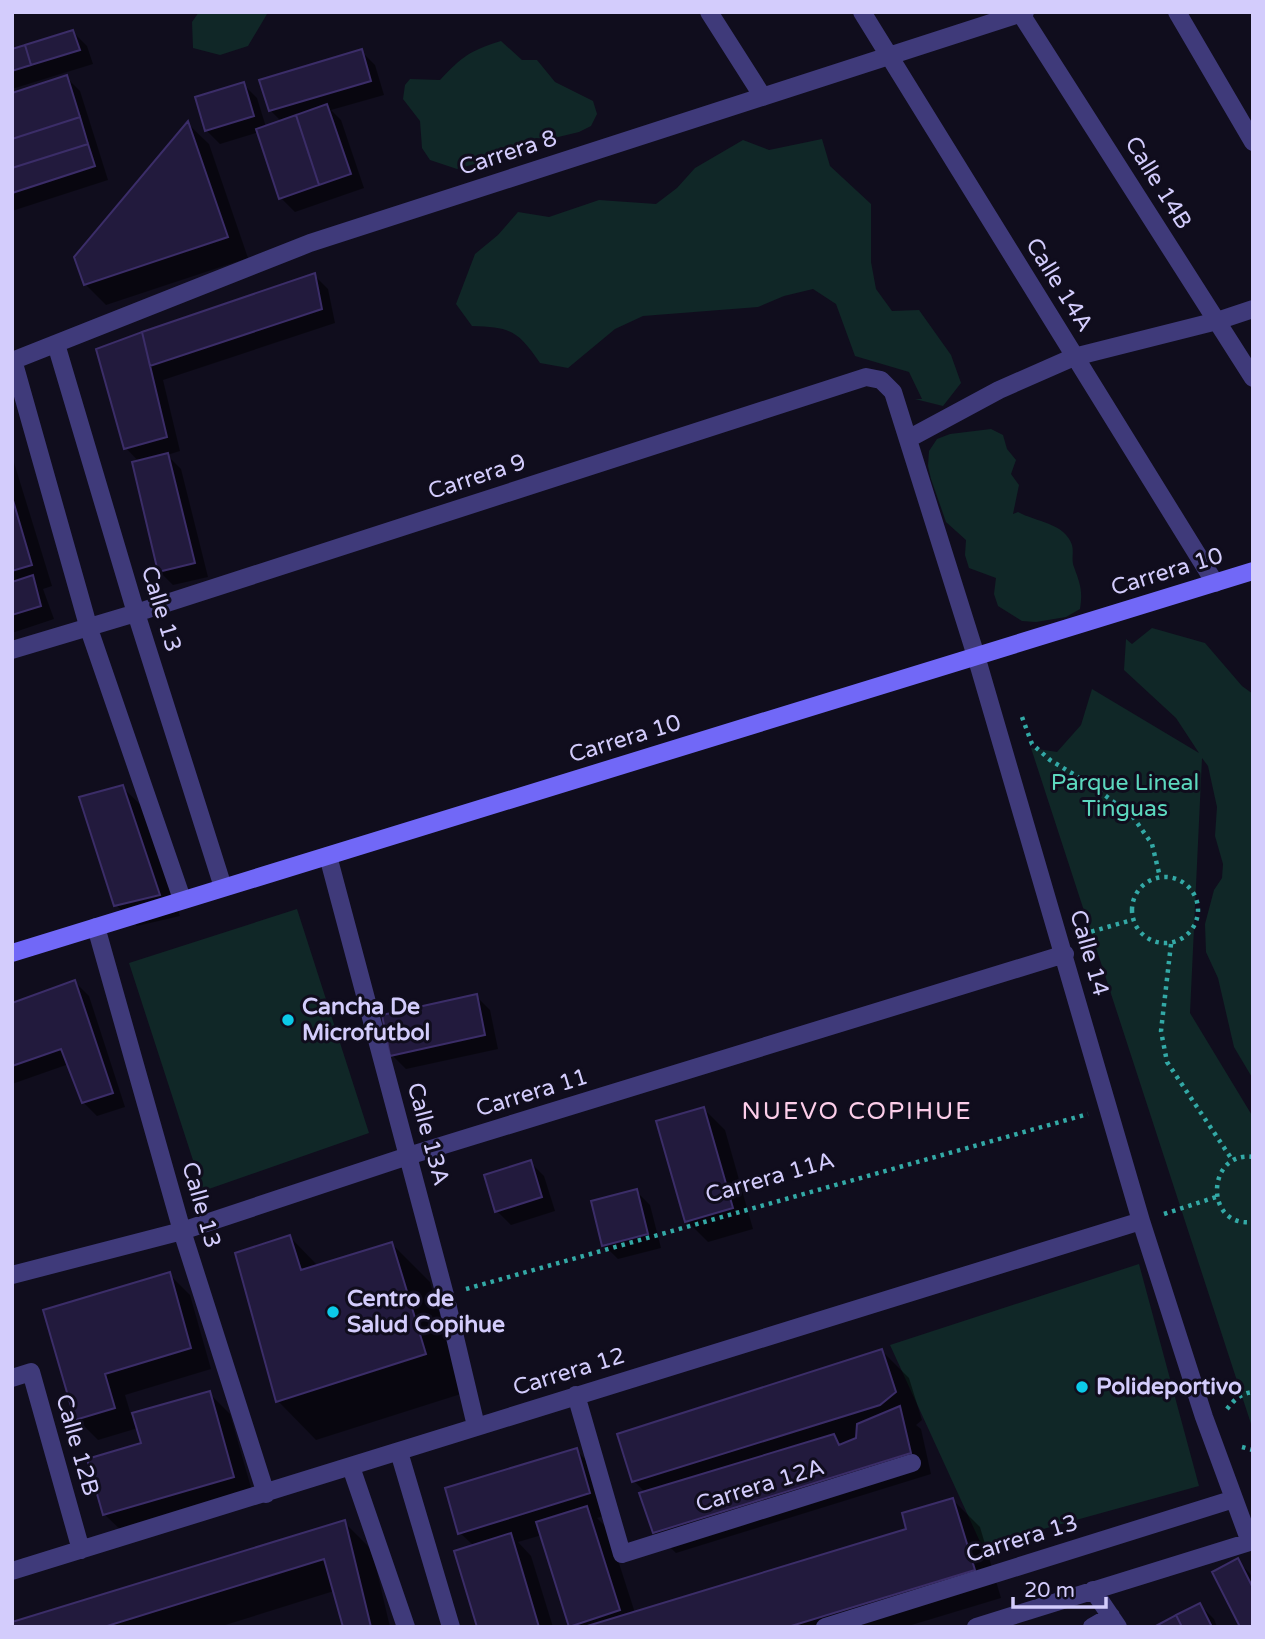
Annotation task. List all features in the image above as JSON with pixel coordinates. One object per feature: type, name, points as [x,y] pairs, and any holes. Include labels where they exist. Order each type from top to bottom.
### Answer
[{"type":"street","points":[[709,12],[763,97]]},
{"type":"street","name":"Calle 14A","points":[[862,12],[1215,583]]},
{"type":"street","points":[[1177,12],[1253,142]]},
{"type":"street","name":"Carrera 8","points":[[12,361],[310,243],[1023,13]]},
{"type":"street","name":"Calle 14B","points":[[1023,13],[1253,378]]},
{"type":"street","points":[[908,439],[999,390],[1074,357],[1217,321],[1253,309]]},
{"type":"street","name":"Calle 13","points":[[56,344],[136,613],[223,887]]},
{"type":"street","points":[[12,361],[89,629],[182,899]]},
{"type":"street","name":"Carrera 9","points":[[89,629],[866,377],[881,380]]},
{"type":"street","name":"Calle 14","points":[[881,380],[893,392],[908,439],[1065,954],[1141,1221],[1204,1417],[1251,1541]]},
{"type":"street","name":"Carrera 10","points":[[12,953],[1253,571]]},
{"type":"street","points":[[12,650],[89,629]]},
{"type":"street","name":"Calle 13A","points":[[328,856],[445,1295],[476,1426]]},
{"type":"street","name":"Calle 13","points":[[96,927],[182,1231],[266,1494]]},
{"type":"street","name":"Carrera 11","points":[[12,1275],[182,1231],[408,1156],[1065,954]]},
{"type":"street","name":"Carrera 12","points":[[12,1571],[1141,1221]]},
{"type":"street","name":"Calle 12B","points":[[12,1378],[30,1372],[81,1550]]},
{"type":"street","name":"Carrera 12A","points":[[576,1395],[622,1554],[912,1463]]},
{"type":"street","points":[[399,1452],[451,1627]]},
{"type":"street","points":[[351,1467],[406,1627]]},
{"type":"street","name":"Carrera 13","points":[[825,1627],[1234,1499]]},
{"type":"street","points":[[976,1627],[1251,1541]]},
{"type":"street","points":[[1092,1627],[1114,1621],[1093,1590]]},
{"type":"path","points":[[1018,708],[1032,744],[1050,760],[1093,786],[1133,817],[1152,844],[1160,877]]},
{"type":"path","points":[[1160,877],[1175,878],[1188,885],[1196,897],[1199,912],[1195,927],[1185,938],[1171,944],[1154,943],[1141,934],[1132,920],[1131,906],[1136,892],[1146,882],[1160,877]]},
{"type":"path","points":[[1065,954],[1078,950],[1083,933],[1132,920]]},
{"type":"path","points":[[1171,944],[1161,1031],[1167,1062],[1233,1161]]},
{"type":"path","name":"Carrera 11A","points":[[445,1295],[1108,1109]]},
{"type":"path","points":[[1253,1157],[1246,1156],[1233,1161],[1222,1170],[1216,1183],[1216,1197],[1222,1210],[1232,1219],[1245,1223],[1253,1222]]},
{"type":"path","points":[[1141,1221],[1216,1197]]},
{"type":"path","points":[[1225,1412],[1233,1400],[1253,1392]]},
{"type":"green space","points":[[199,12],[267,14],[248,46],[220,55],[193,48],[192,22]]},
{"type":"green space","points":[[501,41],[522,60],[537,60],[555,82],[593,101],[597,114],[591,126],[550,139],[536,138],[485,161],[457,169],[430,160],[422,148],[420,121],[403,99],[405,85],[410,79],[440,80],[467,55]]},
{"type":"green space","points":[[822,139],[830,166],[871,204],[871,262],[876,289],[892,311],[919,310],[951,355],[961,383],[943,406],[915,399],[922,399],[909,372],[855,356],[836,304],[813,289],[784,296],[758,307],[643,316],[615,329],[568,368],[540,363],[526,344],[512,333],[496,328],[472,326],[456,304],[475,254],[498,235],[518,212],[549,217],[599,200],[656,204],[677,188],[695,168],[743,140],[769,150]]},
{"type":"green space","points":[[991,429],[1003,435],[1007,449],[1016,460],[1011,474],[1019,485],[1013,514],[1018,512],[1057,528],[1072,545],[1081,602],[1080,609],[1066,617],[1036,622],[1022,621],[998,606],[994,594],[996,578],[969,568],[965,555],[966,540],[946,522],[931,479],[929,451],[937,439],[950,434]]},
{"type":"green space","name":"Parque Lineal Tinguas","points":[[1152,628],[1205,643],[1242,686],[1253,694],[1253,1079],[1234,1047],[1218,978],[1206,952],[1205,924],[1214,890],[1222,878],[1223,864],[1215,836],[1217,807],[1208,766],[1202,758],[1190,1013],[1253,1117],[1253,1430],[1031,748],[1057,752],[1081,725],[1092,689],[1199,753],[1176,718],[1124,670],[1126,639],[1132,644]]},
{"type":"green space","points":[[297,909],[369,1133],[203,1191],[129,963]]},
{"type":"green space","points":[[1139,1264],[1199,1486],[982,1546],[890,1345]]},
{"type":"building","points":[[73,30],[80,50],[31,65],[25,45]]},
{"type":"building","points":[[25,45],[31,65],[12,71],[12,49]]},
{"type":"building","points":[[362,49],[371,81],[269,111],[259,80]]},
{"type":"building","points":[[67,75],[80,117],[12,139],[12,93]]},
{"type":"building","points":[[244,82],[254,116],[205,131],[195,97]]},
{"type":"building","points":[[327,104],[351,174],[319,185],[296,115]]},
{"type":"building","points":[[296,115],[319,185],[279,199],[256,129]]},
{"type":"building","points":[[80,117],[88,144],[12,168],[12,139]]},
{"type":"building","points":[[188,121],[228,237],[84,285],[74,257]]},
{"type":"building","points":[[88,144],[95,166],[12,193],[12,168]]},
{"type":"building","points":[[315,273],[322,309],[150,366],[142,332]]},
{"type":"building","points":[[142,332],[167,437],[124,449],[96,349]]},
{"type":"building","points":[[168,453],[195,563],[158,572],[132,462]]},
{"type":"building","points":[[12,497],[32,565],[12,571]]},
{"type":"building","points":[[33,575],[41,606],[12,615],[12,582]]},
{"type":"building","points":[[123,785],[160,895],[114,906],[79,797]]},
{"type":"building","points":[[75,980],[113,1093],[82,1103],[61,1049],[12,1066],[12,1003]]},
{"type":"building","points":[[477,994],[485,1035],[390,1056],[382,1015]]},
{"type":"building","points":[[704,1107],[733,1208],[685,1222],[656,1121]]},
{"type":"building","points":[[531,1160],[542,1197],[495,1212],[484,1175]]},
{"type":"building","points":[[637,1189],[648,1234],[602,1246],[591,1201]]},
{"type":"building","name":"Centro de Salud Copihue","points":[[290,1235],[301,1270],[392,1242],[426,1354],[276,1402],[235,1253]]},
{"type":"building","points":[[170,1272],[191,1348],[105,1374],[115,1408],[75,1420],[43,1310]]},
{"type":"building","points":[[882,1349],[896,1392],[880,1405],[632,1482],[617,1434]]},
{"type":"building","points":[[210,1391],[234,1477],[103,1515],[87,1459],[141,1443],[132,1413]]},
{"type":"building","points":[[900,1406],[911,1453],[653,1533],[639,1493],[834,1434],[839,1445],[856,1438],[857,1424]]},
{"type":"building","points":[[577,1448],[590,1493],[458,1534],[445,1488]]},
{"type":"building","points":[[953,1498],[975,1570],[788,1627],[584,1627],[906,1529],[902,1513]]},
{"type":"building","points":[[587,1506],[620,1610],[569,1627],[536,1522]]},
{"type":"building","points":[[345,1520],[371,1627],[343,1627],[324,1559],[104,1627],[12,1627],[12,1622]]},
{"type":"building","points":[[511,1533],[539,1627],[477,1627],[454,1551]]},
{"type":"building","points":[[1238,1558],[1253,1588],[1253,1627],[1240,1627],[1212,1572]]},
{"type":"building","points":[[1200,1603],[1212,1627],[1182,1627],[1176,1615]]},
{"type":"building","points":[[1176,1615],[1182,1627],[1154,1627]]},
{"type":"place","name":"Cancha De Microfutbol","points":[[288,1020]]},
{"type":"place","name":"Centro de Salud Copihue","points":[[333,1312]]},
{"type":"place","name":"Polideportivo","points":[[1082,1387]]},
{"type":"district","name":"NUEVO COPIHUE","points":[[857,1111]]}]
